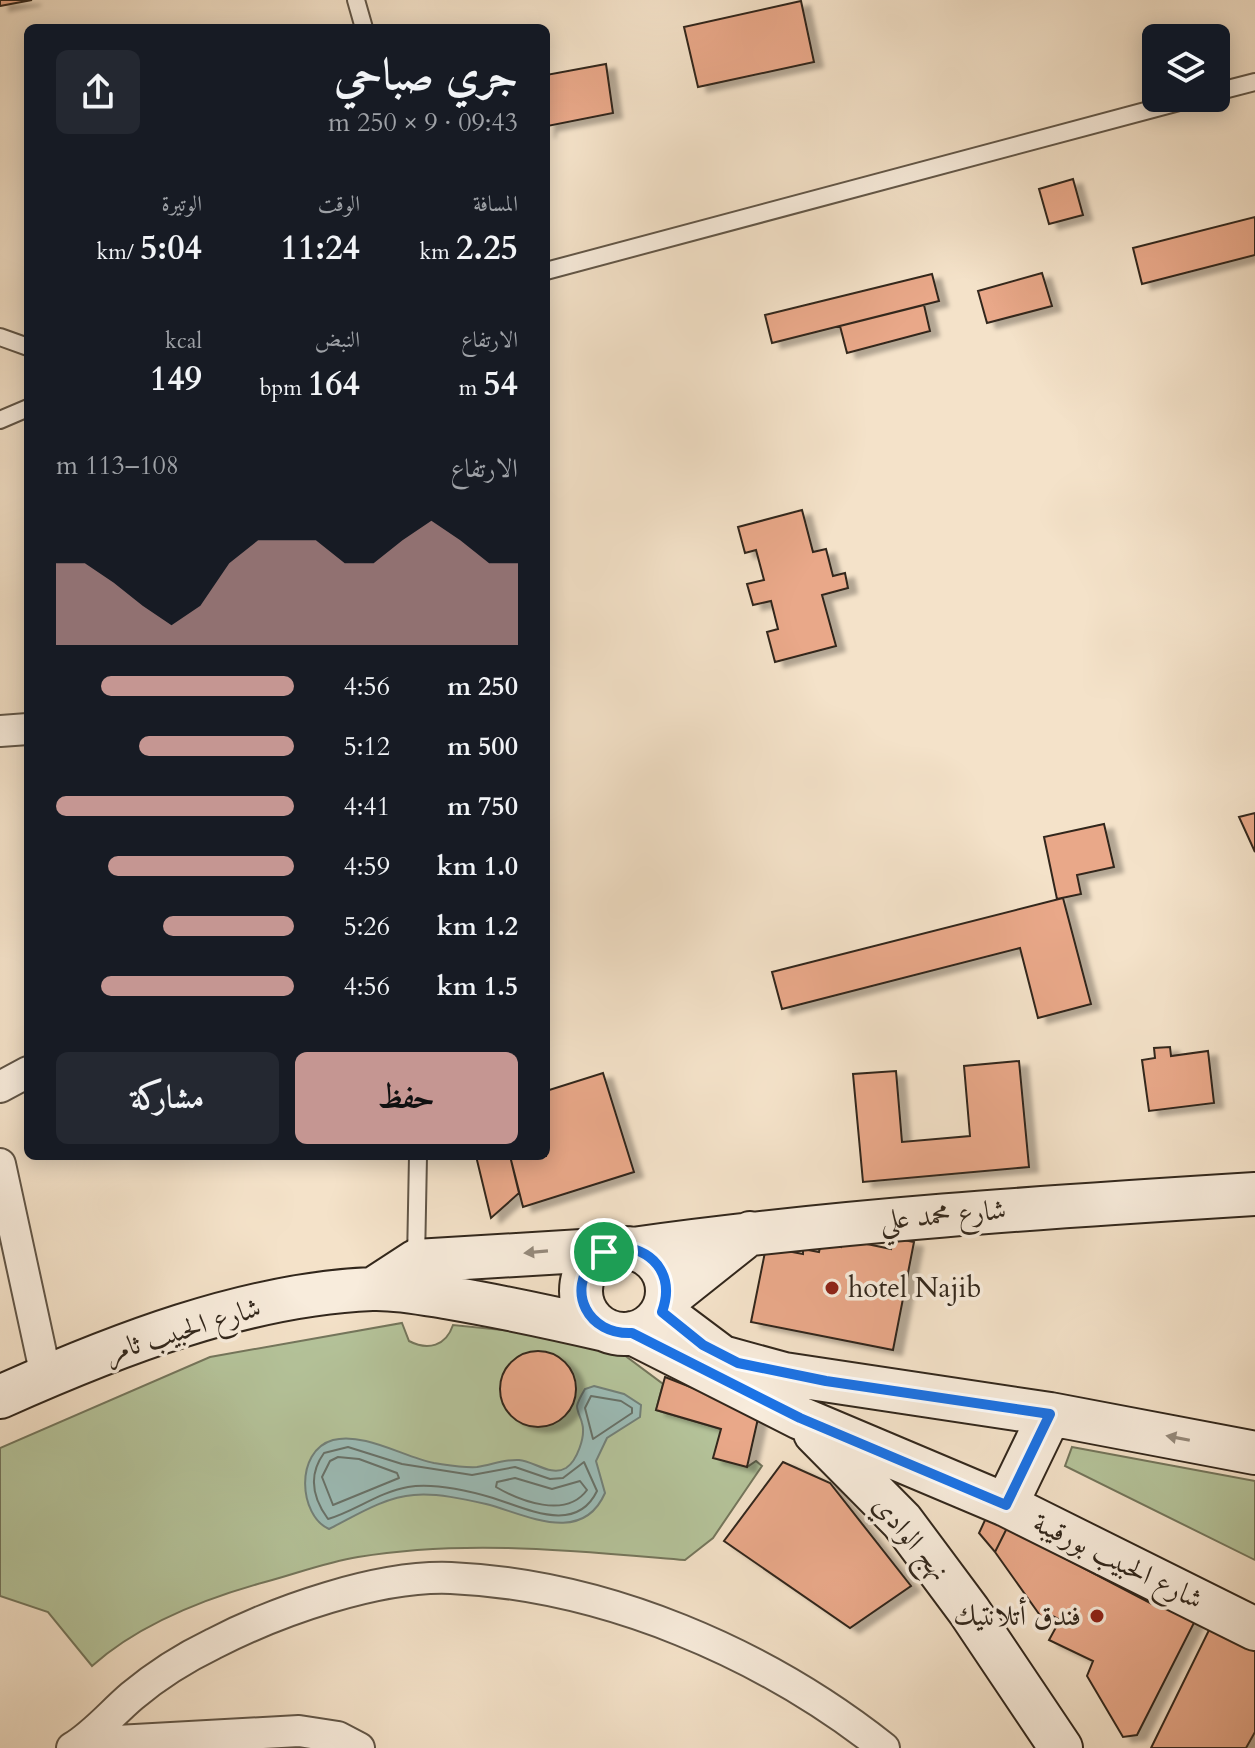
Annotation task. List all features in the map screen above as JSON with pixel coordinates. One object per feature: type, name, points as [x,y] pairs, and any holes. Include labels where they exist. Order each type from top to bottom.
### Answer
[{"type":"street","points":[[0,731],[24,729]]},
{"type":"street","points":[[0,1087],[24,1074]]},
{"type":"street","points":[[0,1164],[46,1376]]},
{"type":"street","name":"شارع محمد علي","points":[[418,1277],[751,1232],[986,1210],[1255,1194]]},
{"type":"street","points":[[642,1319],[751,1232]]},
{"type":"street","points":[[642,1319],[664,1273],[656,1262],[623,1249],[588,1266],[581,1286],[584,1307],[642,1319],[738,1363],[826,1381],[1050,1414],[1255,1453]]},
{"type":"street","name":"شارع الحبيب بورقيبة","points":[[373,1289],[418,1277],[521,1310],[642,1319],[800,1418],[1006,1505],[1255,1629]]},
{"type":"street","name":"شارع الحبيب ثامر","points":[[0,1397],[46,1376],[202,1319],[276,1302],[373,1289]]},
{"type":"street","points":[[1006,1505],[1050,1414]]},
{"type":"street","name":"نهج الوادي","points":[[800,1418],[902,1521],[969,1611],[1061,1748]]},
{"type":"street","points":[[76,1746],[135,1694],[175,1664],[215,1642],[321,1601],[395,1583],[449,1578],[521,1586],[608,1606],[690,1634],[836,1710],[884,1748]]},
{"type":"street","points":[[76,1746],[299,1731],[338,1737],[359,1748]]},
{"type":"lane","points":[[356,0],[363,24]]},
{"type":"lane","points":[[1230,88],[1255,82]]},
{"type":"lane","points":[[550,270],[1142,112]]},
{"type":"lane","points":[[0,337],[24,346]]},
{"type":"lane","points":[[0,420],[24,410]]},
{"type":"lane","points":[[418,1160],[418,1277]]},
{"type":"green space","points":[[402,1323],[409,1341],[423,1346],[441,1342],[453,1325],[604,1340],[663,1384],[656,1410],[721,1429],[747,1467],[756,1461],[762,1466],[713,1538],[685,1560],[522,1548],[439,1549],[358,1557],[195,1605],[151,1625],[92,1666],[48,1612],[0,1596],[0,1448],[210,1357]]},
{"type":"green space","points":[[1072,1447],[1255,1481],[1255,1560],[1065,1466]]},
{"type":"water","points":[[594,1386],[624,1394],[641,1405],[640,1417],[607,1438],[596,1461],[605,1493],[595,1509],[582,1518],[552,1522],[469,1500],[423,1495],[381,1503],[329,1529],[311,1511],[305,1484],[307,1470],[320,1446],[333,1440],[358,1439],[422,1460],[456,1466],[477,1467],[519,1460],[548,1470],[566,1468],[574,1460],[582,1441],[578,1404],[585,1389]]},
{"type":"building","points":[[0,0],[32,0],[0,6]]},
{"type":"building","points":[[801,1],[814,62],[698,87],[684,27]]},
{"type":"building","points":[[606,64],[613,113],[550,125],[550,74]]},
{"type":"building","points":[[1073,179],[1083,215],[1049,224],[1039,189]]},
{"type":"building","points":[[1255,217],[1255,255],[1142,284],[1133,248]]},
{"type":"building","points":[[1042,273],[1052,306],[987,323],[978,291]]},
{"type":"building","points":[[932,274],[939,301],[772,343],[765,315]]},
{"type":"building","points":[[924,305],[930,331],[847,353],[840,326]]},
{"type":"building","points":[[802,510],[813,552],[826,549],[833,576],[845,573],[848,588],[822,595],[836,646],[775,662],[767,632],[778,629],[771,601],[753,605],[747,584],[764,580],[756,550],[745,553],[738,527]]},
{"type":"building","points":[[1255,813],[1255,852],[1239,817]]},
{"type":"building","points":[[1104,824],[1114,867],[1077,875],[1081,894],[1057,899],[1044,837]]},
{"type":"building","points":[[1063,898],[1091,1004],[1038,1018],[1020,948],[782,1009],[772,972]]},
{"type":"building","points":[[1170,1047],[1171,1056],[1208,1051],[1214,1103],[1149,1111],[1142,1060],[1155,1058],[1154,1048]]},
{"type":"building","points":[[1019,1061],[1029,1167],[863,1182],[853,1074],[896,1071],[902,1142],[970,1136],[964,1066]]},
{"type":"building","points":[[603,1073],[634,1172],[523,1207],[511,1160],[550,1160],[550,1090]]},
{"type":"building","points":[[477,1160],[511,1160],[519,1193],[491,1218]]},
{"type":"building","name":"hotel Najib","points":[[893,1238],[914,1242],[893,1350],[751,1322],[766,1247],[803,1254],[803,1249],[819,1252],[821,1243],[841,1247],[843,1239],[891,1249]]},
{"type":"building","points":[[538,1351],[553,1354],[565,1362],[573,1374],[576,1389],[573,1404],[565,1416],[553,1424],[538,1427],[523,1424],[511,1416],[503,1404],[500,1389],[503,1374],[511,1362],[523,1354]]},
{"type":"building","points":[[665,1377],[759,1414],[747,1467],[713,1458],[721,1429],[656,1410]]},
{"type":"building","points":[[783,1462],[830,1483],[911,1586],[850,1628],[724,1541]]},
{"type":"building","points":[[986,1518],[1007,1528],[995,1552],[979,1533]]},
{"type":"building","points":[[1007,1528],[1156,1606],[1161,1594],[1199,1613],[1137,1735],[1123,1737],[1087,1676],[1093,1661],[1049,1640],[1060,1620],[1047,1613],[1044,1621],[995,1552]]},
{"type":"building","points":[[1212,1624],[1255,1644],[1255,1732],[1246,1748],[1151,1748]]},
{"type":"place","name":"hotel Najib","points":[[832,1288]]},
{"type":"place","name":"فندق أتلانتيك","points":[[1097,1616]]},
{"type":"route","points":[[623,1247],[645,1253],[656,1262],[664,1273],[667,1286],[667,1299],[662,1312],[703,1345],[738,1363],[826,1381],[1050,1414],[1039,1431],[1006,1505],[800,1418],[632,1333],[618,1334],[606,1330],[589,1316],[581,1297],[581,1286],[588,1266],[604,1252],[623,1247]]}]
